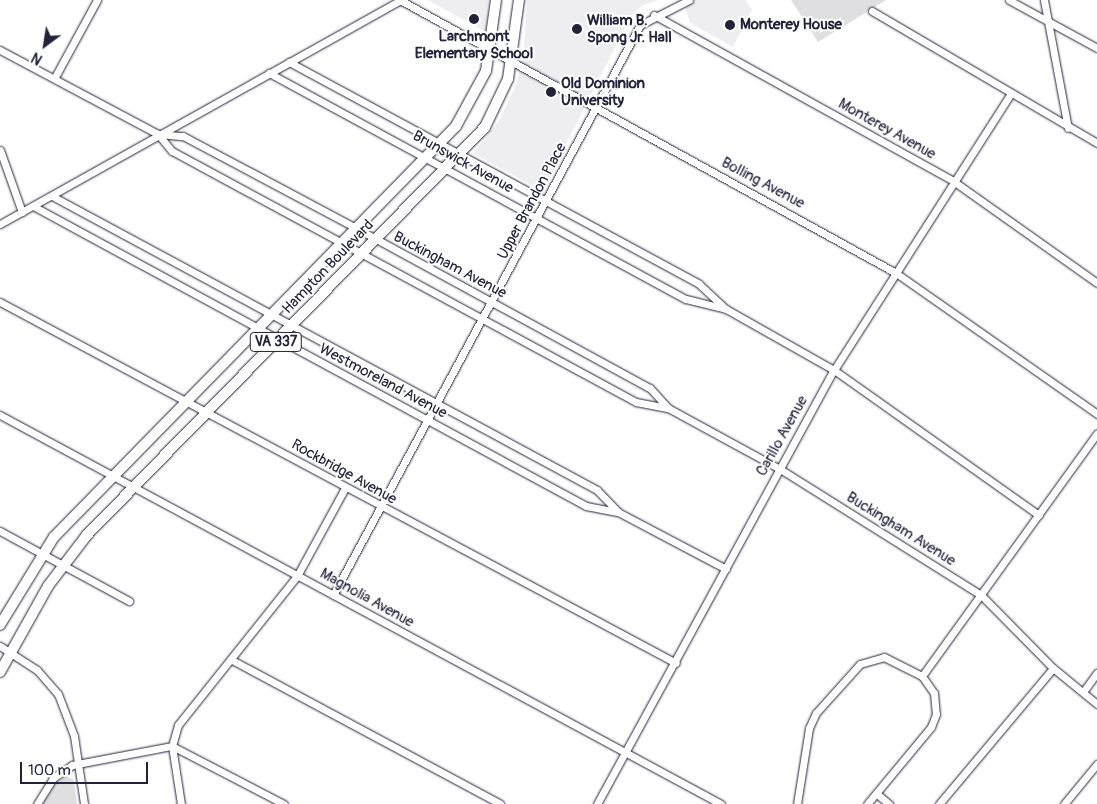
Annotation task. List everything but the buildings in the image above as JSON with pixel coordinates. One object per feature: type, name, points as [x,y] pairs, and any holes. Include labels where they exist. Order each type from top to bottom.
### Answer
[{"type":"main road","name":"Hampton Boulevard","points":[[0,625],[42,554],[112,476],[439,144],[472,103],[491,50],[496,0]]},
{"type":"main road","name":"Hampton Boulevard","points":[[0,672],[62,565],[133,488],[447,169],[496,109],[511,63],[519,0]]},
{"type":"street","points":[[55,77],[97,0]]},
{"type":"street","points":[[0,224],[400,0]]},
{"type":"street","name":"Bolling Avenue","points":[[400,0],[511,63],[896,273],[1097,414]]},
{"type":"street","points":[[654,15],[689,0]]},
{"type":"street","points":[[1009,0],[1097,48]]},
{"type":"street","points":[[1044,0],[1068,128]]},
{"type":"street","points":[[872,11],[1068,128],[1097,143]]},
{"type":"street","name":"Upper Brandon Place","points":[[333,595],[439,405],[640,25],[654,15]]},
{"type":"street","name":"Monterey Avenue","points":[[654,15],[953,181],[1097,283]]},
{"type":"street","name":"Buckingham Avenue","points":[[0,50],[55,77],[158,134],[172,151],[636,402],[668,408],[780,469],[981,595],[1053,668],[1097,704]]},
{"type":"street","name":"Brunswick Avenue","points":[[290,62],[699,284],[726,310]]},
{"type":"street","name":"Brunswick Avenue","points":[[269,73],[686,299],[726,310],[834,370],[1039,515]]},
{"type":"street","name":"Carillo Avenue","points":[[597,804],[676,663],[834,370],[1011,93]]},
{"type":"street","name":"Buckingham Avenue","points":[[158,134],[183,136],[356,228],[650,388],[668,408]]},
{"type":"street","points":[[0,150],[22,212]]},
{"type":"street","name":"Westmoreland Avenue","points":[[52,196],[597,490],[618,512]]},
{"type":"street","name":"Westmoreland Avenue","points":[[33,206],[586,506],[618,512],[726,569]]},
{"type":"street","name":"Rockbridge Avenue","points":[[0,302],[381,508],[676,663]]},
{"type":"street","name":"Magnolia Avenue","points":[[0,415],[625,754],[721,804]]},
{"type":"street","points":[[922,676],[1097,432]]},
{"type":"street","points":[[181,804],[172,746],[178,725],[232,660],[297,576],[345,488]]},
{"type":"street","points":[[0,531],[130,601]]},
{"type":"street","points":[[0,646],[37,670],[58,694],[68,714],[84,804]]},
{"type":"street","points":[[797,804],[812,720],[860,664],[884,657],[922,676],[936,704],[931,727],[867,804]]},
{"type":"street","points":[[232,660],[500,804]]},
{"type":"street","points":[[939,804],[1053,668]]},
{"type":"street","points":[[1083,692],[1097,673]]},
{"type":"street","points":[[37,804],[53,778],[78,763],[172,746],[284,804]]},
{"type":"street","points":[[1064,804],[1097,764]]},
{"type":"street","points":[[877,794],[889,804]]},
{"type":"shaded area","name":"Larchmont Elementary School","points":[[427,0],[489,0],[486,32],[437,5]]},
{"type":"shaded area","name":"Old Dominion University","points":[[527,0],[658,0],[643,5],[631,16],[542,191],[473,153],[499,121],[516,85],[524,50]]},
{"type":"shaded area","points":[[683,0],[745,0],[752,10],[733,47],[690,23]]},
{"type":"shaded area","points":[[791,0],[886,0],[818,42]]},
{"type":"shaded area","points":[[65,776],[74,780],[77,804],[41,804],[49,790]]},
{"type":"place","name":"Larchmont Elementary School","points":[[474,19]]},
{"type":"place","name":"Monterey House","points":[[730,25]]},
{"type":"place","name":"William B. Spong Jr. Hall","points":[[577,29]]},
{"type":"place","name":"Old Dominion University","points":[[551,92]]}]
